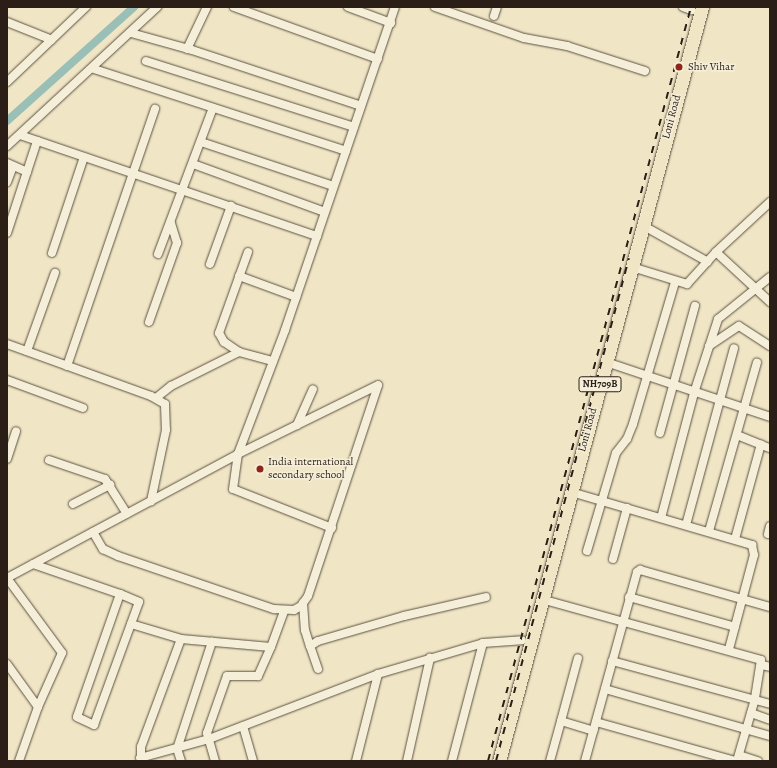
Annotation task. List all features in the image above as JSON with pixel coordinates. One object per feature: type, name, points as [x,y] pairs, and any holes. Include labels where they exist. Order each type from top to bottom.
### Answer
[{"type":"highway","name":"Loni Road","points":[[499,761],[541,599],[632,267],[692,8]]},
{"type":"highway","name":"Loni Road","points":[[490,761],[692,8]]},
{"type":"street","points":[[7,82],[86,7]]},
{"type":"street","points":[[7,146],[94,69],[157,7]]},
{"type":"street","points":[[187,49],[207,7]]},
{"type":"street","points":[[234,7],[378,59]]},
{"type":"street","points":[[348,7],[391,23]]},
{"type":"street","points":[[332,528],[233,489],[238,454],[296,297],[333,186],[391,23],[395,7]]},
{"type":"street","points":[[435,7],[524,38],[568,46],[645,71]]},
{"type":"street","points":[[494,16],[497,7]]},
{"type":"street","points":[[7,22],[52,40]]},
{"type":"street","points":[[130,33],[187,49],[361,106]]},
{"type":"street","points":[[146,61],[354,127]]},
{"type":"street","points":[[94,69],[346,152]]},
{"type":"street","points":[[158,254],[184,189],[213,108]]},
{"type":"street","points":[[67,366],[155,109]]},
{"type":"street","points":[[20,135],[184,189],[317,236]]},
{"type":"street","points":[[7,233],[37,141]]},
{"type":"street","points":[[201,142],[333,186]]},
{"type":"street","points":[[52,253],[84,157]]},
{"type":"street","points":[[7,182],[10,164],[27,172]]},
{"type":"street","points":[[193,164],[325,212]]},
{"type":"street","points":[[632,267],[676,282],[688,284],[716,252],[770,202]]},
{"type":"street","points":[[210,264],[231,206]]},
{"type":"street","points":[[149,322],[177,242],[170,223]]},
{"type":"street","points":[[651,230],[708,262]]},
{"type":"street","points":[[248,252],[220,333],[224,342],[239,352],[273,362]]},
{"type":"street","points":[[716,252],[770,302]]},
{"type":"street","points":[[27,351],[55,273]]},
{"type":"street","points":[[239,276],[296,297]]},
{"type":"street","points":[[661,518],[694,393],[720,316],[757,289],[770,277]]},
{"type":"street","points":[[587,551],[616,453],[627,439],[676,282]]},
{"type":"street","points":[[660,433],[675,387],[695,306]]},
{"type":"street","points":[[709,346],[739,326],[770,346]]},
{"type":"street","points":[[7,344],[156,398],[165,404],[167,420],[151,501]]},
{"type":"street","points":[[686,525],[734,348]]},
{"type":"street","points":[[156,398],[171,386],[239,352]]},
{"type":"street","points":[[606,362],[675,387],[770,417]]},
{"type":"street","points":[[709,531],[738,435],[756,363]]},
{"type":"street","points":[[7,380],[83,408]]},
{"type":"street","points":[[19,761],[38,707],[62,653],[7,578],[238,454],[378,385],[332,528],[303,603],[305,630],[318,669]]},
{"type":"street","points":[[297,425],[313,388]]},
{"type":"street","points":[[7,458],[16,432]]},
{"type":"street","points":[[738,435],[770,448]]},
{"type":"street","points":[[735,539],[761,444]]},
{"type":"street","points":[[49,460],[99,476],[110,485],[127,514]]},
{"type":"street","points":[[73,504],[110,485]]},
{"type":"street","points":[[571,492],[709,531],[752,545],[754,551],[729,649]]},
{"type":"street","points":[[613,560],[627,508]]},
{"type":"street","points":[[92,532],[103,549],[114,555],[284,611],[294,610],[303,603]]},
{"type":"street","points":[[33,564],[120,594],[139,602],[94,725],[77,717],[120,594]]},
{"type":"street","points":[[585,761],[635,576],[640,570],[770,607]]},
{"type":"street","points":[[310,646],[318,641],[404,616],[486,597]]},
{"type":"street","points":[[629,597],[735,627]]},
{"type":"street","points":[[541,599],[729,649],[760,659],[766,666],[737,759]]},
{"type":"street","points":[[215,761],[207,733],[227,676],[258,676],[271,647],[284,611]]},
{"type":"street","points":[[131,624],[181,639],[271,647]]},
{"type":"street","points":[[181,639],[141,747],[140,760],[209,739],[378,674],[483,643],[522,640]]},
{"type":"street","points":[[181,761],[177,749],[212,642]]},
{"type":"street","points":[[452,761],[483,643]]},
{"type":"street","points":[[407,761],[430,658]]},
{"type":"street","points":[[550,761],[578,658]]},
{"type":"street","points":[[612,661],[770,704]]},
{"type":"street","points":[[7,664],[38,707]]},
{"type":"street","points":[[356,761],[378,674]]},
{"type":"street","points":[[605,690],[770,736]]},
{"type":"street","points":[[752,713],[770,720]]},
{"type":"street","points":[[561,721],[593,732]]},
{"type":"street","points":[[596,722],[737,759],[758,761]]},
{"type":"street","points":[[243,726],[253,761]]},
{"type":"waterway","points":[[7,121],[134,7]]},
{"type":"railway","points":[[488,761],[691,7]]},
{"type":"railway","points":[[496,761],[629,258]]},
{"type":"place","name":"Shiv Vihar","points":[[679,67]]},
{"type":"place","name":"India international secondary school","points":[[260,469]]}]
